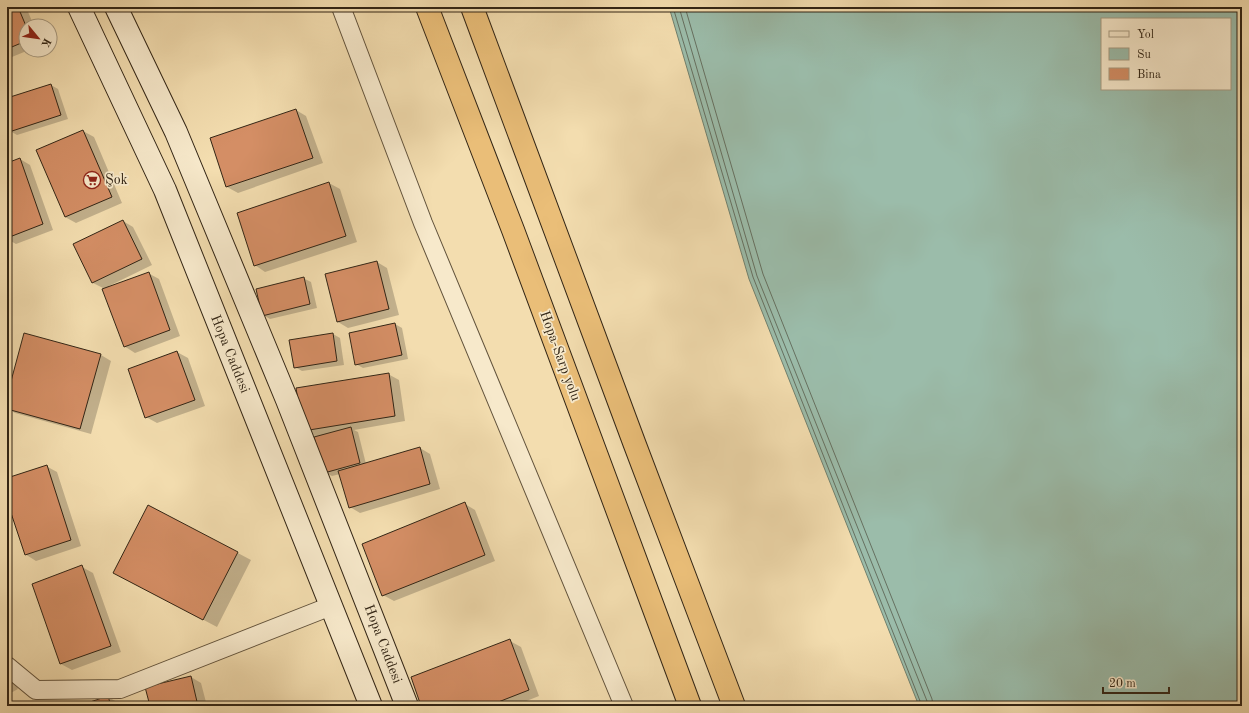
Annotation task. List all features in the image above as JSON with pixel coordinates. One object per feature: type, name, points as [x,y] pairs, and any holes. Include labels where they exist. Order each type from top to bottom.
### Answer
[{"type":"highway","name":"Hopa-Sarp yolu","points":[[427,7],[513,230],[690,706]]},
{"type":"highway","points":[[472,7],[635,446],[734,706]]},
{"type":"main road","name":"Hopa Caddesi","points":[[79,7],[165,190],[371,706]]},
{"type":"main road","name":"Hopa Caddesi","points":[[116,7],[179,139],[287,400],[407,706]]},
{"type":"street","points":[[341,7],[423,223],[624,706]]},
{"type":"street","points":[[7,666],[36,690],[120,689],[331,606]]},
{"type":"water","points":[[669,7],[1242,7],[1242,706],[919,706],[749,279]]},
{"type":"building","points":[[7,7],[18,7],[23,18],[18,18],[18,44],[7,49]]},
{"type":"building","points":[[51,84],[61,115],[9,132],[7,126],[7,98]]},
{"type":"building","points":[[296,109],[313,158],[226,187],[210,138]]},
{"type":"building","points":[[83,130],[112,197],[65,217],[36,150]]},
{"type":"building","points":[[20,158],[43,224],[7,238],[7,163]]},
{"type":"building","points":[[329,182],[346,236],[254,266],[237,213]]},
{"type":"building","points":[[123,220],[142,259],[92,283],[73,244]]},
{"type":"building","points":[[377,261],[389,309],[337,322],[325,274]]},
{"type":"building","points":[[149,272],[170,330],[124,347],[102,289]]},
{"type":"building","points":[[304,277],[310,304],[262,316],[256,289]]},
{"type":"building","points":[[395,323],[402,355],[355,365],[349,333]]},
{"type":"building","points":[[24,333],[101,354],[80,429],[7,409],[7,396]]},
{"type":"building","points":[[333,333],[337,361],[294,368],[289,340]]},
{"type":"building","points":[[177,351],[195,400],[145,418],[128,369]]},
{"type":"building","points":[[389,373],[395,416],[303,431],[296,388]]},
{"type":"building","points":[[351,427],[360,463],[324,473],[314,437]]},
{"type":"building","points":[[420,447],[430,484],[349,508],[338,471]]},
{"type":"building","points":[[47,465],[71,540],[25,555],[7,501],[7,478]]},
{"type":"building","points":[[465,502],[485,555],[382,596],[362,544]]},
{"type":"building","points":[[148,505],[238,552],[203,620],[113,573]]},
{"type":"building","points":[[82,565],[111,646],[60,664],[32,584]]},
{"type":"building","points":[[510,639],[529,690],[488,706],[421,706],[411,677]]},
{"type":"building","points":[[191,676],[198,706],[150,706],[145,687]]},
{"type":"building","points":[[108,696],[111,706],[78,706]]},
{"type":"place","name":"Şok","points":[[92,180]]}]
